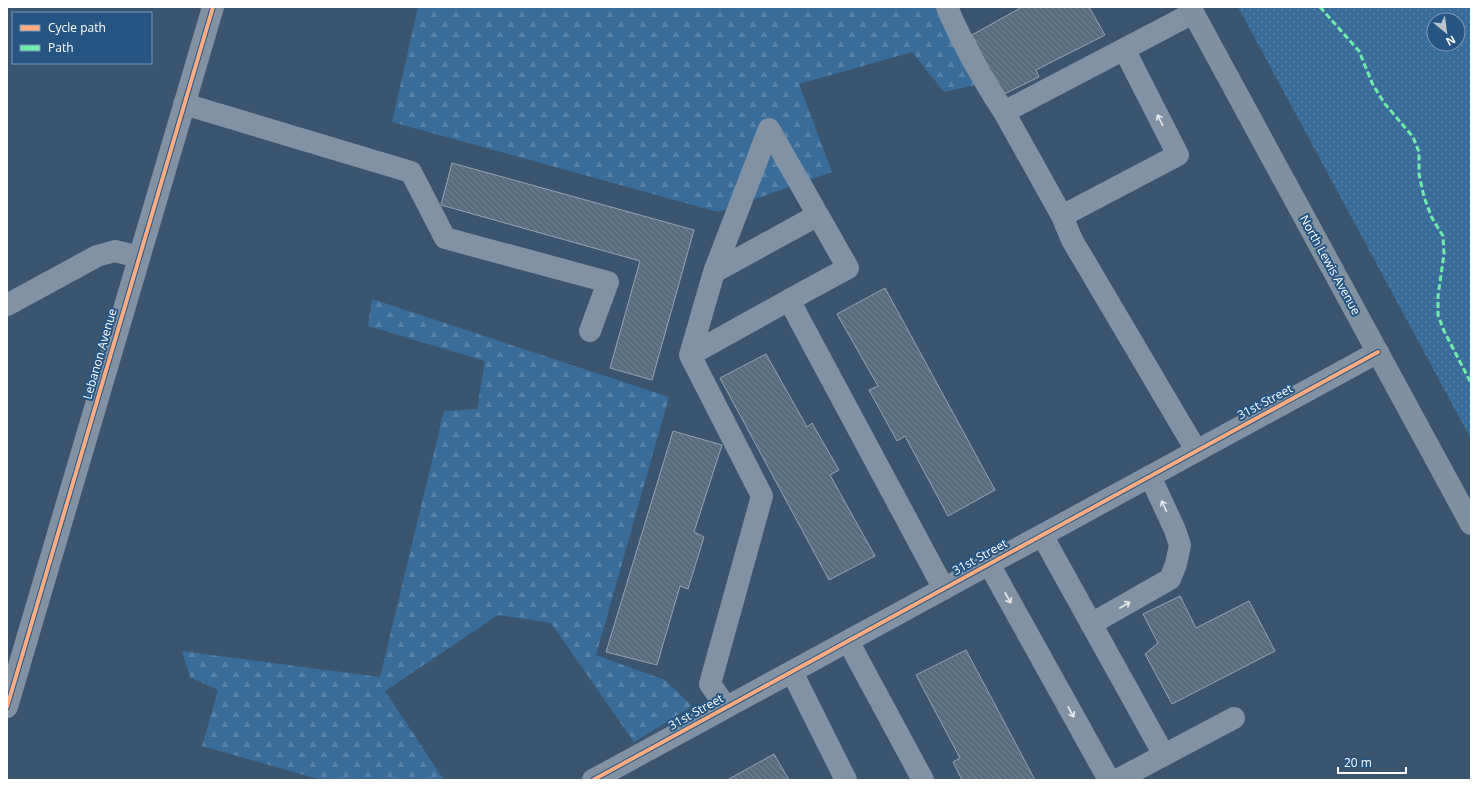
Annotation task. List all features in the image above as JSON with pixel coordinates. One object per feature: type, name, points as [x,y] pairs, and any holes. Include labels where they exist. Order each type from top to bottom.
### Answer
[{"type":"main road","name":"North Lewis Avenue","points":[[1192,10],[1471,524]]},
{"type":"street","name":"Lebanon Avenue","points":[[7,708],[213,7]]},
{"type":"street","points":[[947,7],[957,32],[1062,216],[1072,240],[1196,450]]},
{"type":"street","points":[[1004,112],[1124,49],[1192,10]]},
{"type":"street","points":[[1062,216],[1178,155],[1124,49]]},
{"type":"street","points":[[184,104],[411,172],[446,238],[608,282],[590,332]]},
{"type":"street","points":[[690,355],[848,268],[769,129],[714,272],[690,355],[762,496],[710,684],[726,707]]},
{"type":"street","points":[[714,272],[818,214]]},
{"type":"street","points":[[7,305],[97,256],[115,251],[139,257]]},
{"type":"street","points":[[789,300],[944,589]]},
{"type":"street","name":"31st Street","points":[[593,780],[1378,352]]},
{"type":"street","points":[[1091,624],[1170,579],[1176,564],[1180,545],[1176,530],[1150,476]]},
{"type":"street","points":[[1042,535],[1164,756]]},
{"type":"street","points":[[989,564],[1109,780]]},
{"type":"street","points":[[848,641],[922,780]]},
{"type":"street","points":[[792,672],[846,780]]},
{"type":"street","points":[[1117,780],[1234,718]]},
{"type":"green space","points":[[418,7],[944,7],[975,85],[944,92],[912,52],[799,84],[832,172],[718,212],[392,122]]},
{"type":"green space","points":[[1238,7],[1471,7],[1471,439]]},
{"type":"green space","points":[[372,299],[669,397],[596,655],[665,680],[692,706],[634,742],[551,623],[498,615],[385,691],[444,780],[322,780],[202,746],[218,690],[190,677],[182,651],[380,677],[444,411],[477,409],[485,361],[368,326]]},
{"type":"building","points":[[1022,7],[1089,7],[1105,35],[1036,70],[1039,77],[1002,95],[972,35]]},
{"type":"building","points":[[452,163],[694,230],[652,380],[610,368],[640,261],[441,205]]},
{"type":"building","points":[[885,288],[995,490],[948,516],[905,436],[897,441],[869,390],[878,386],[837,314]]},
{"type":"building","points":[[766,354],[807,427],[812,423],[839,470],[830,475],[875,556],[829,580],[720,378]]},
{"type":"building","points":[[673,431],[722,445],[694,532],[704,537],[688,589],[680,586],[657,665],[606,652]]},
{"type":"building","points":[[1180,596],[1196,628],[1249,601],[1275,651],[1172,704],[1145,654],[1158,643],[1143,614]]},
{"type":"building","points":[[966,650],[1035,780],[962,780],[953,762],[960,758],[916,675]]},
{"type":"building","points":[[774,754],[789,780],[729,779]]},
{"type":"marked path","points":[[1320,7],[1359,51],[1373,85],[1385,104],[1413,137],[1419,152],[1419,174],[1424,197],[1432,218],[1443,236],[1444,254],[1438,296],[1438,315],[1444,331],[1471,383]]},
{"type":"cycle path","points":[[7,707],[213,7]]},
{"type":"cycle path","points":[[593,780],[1378,352]]}]
